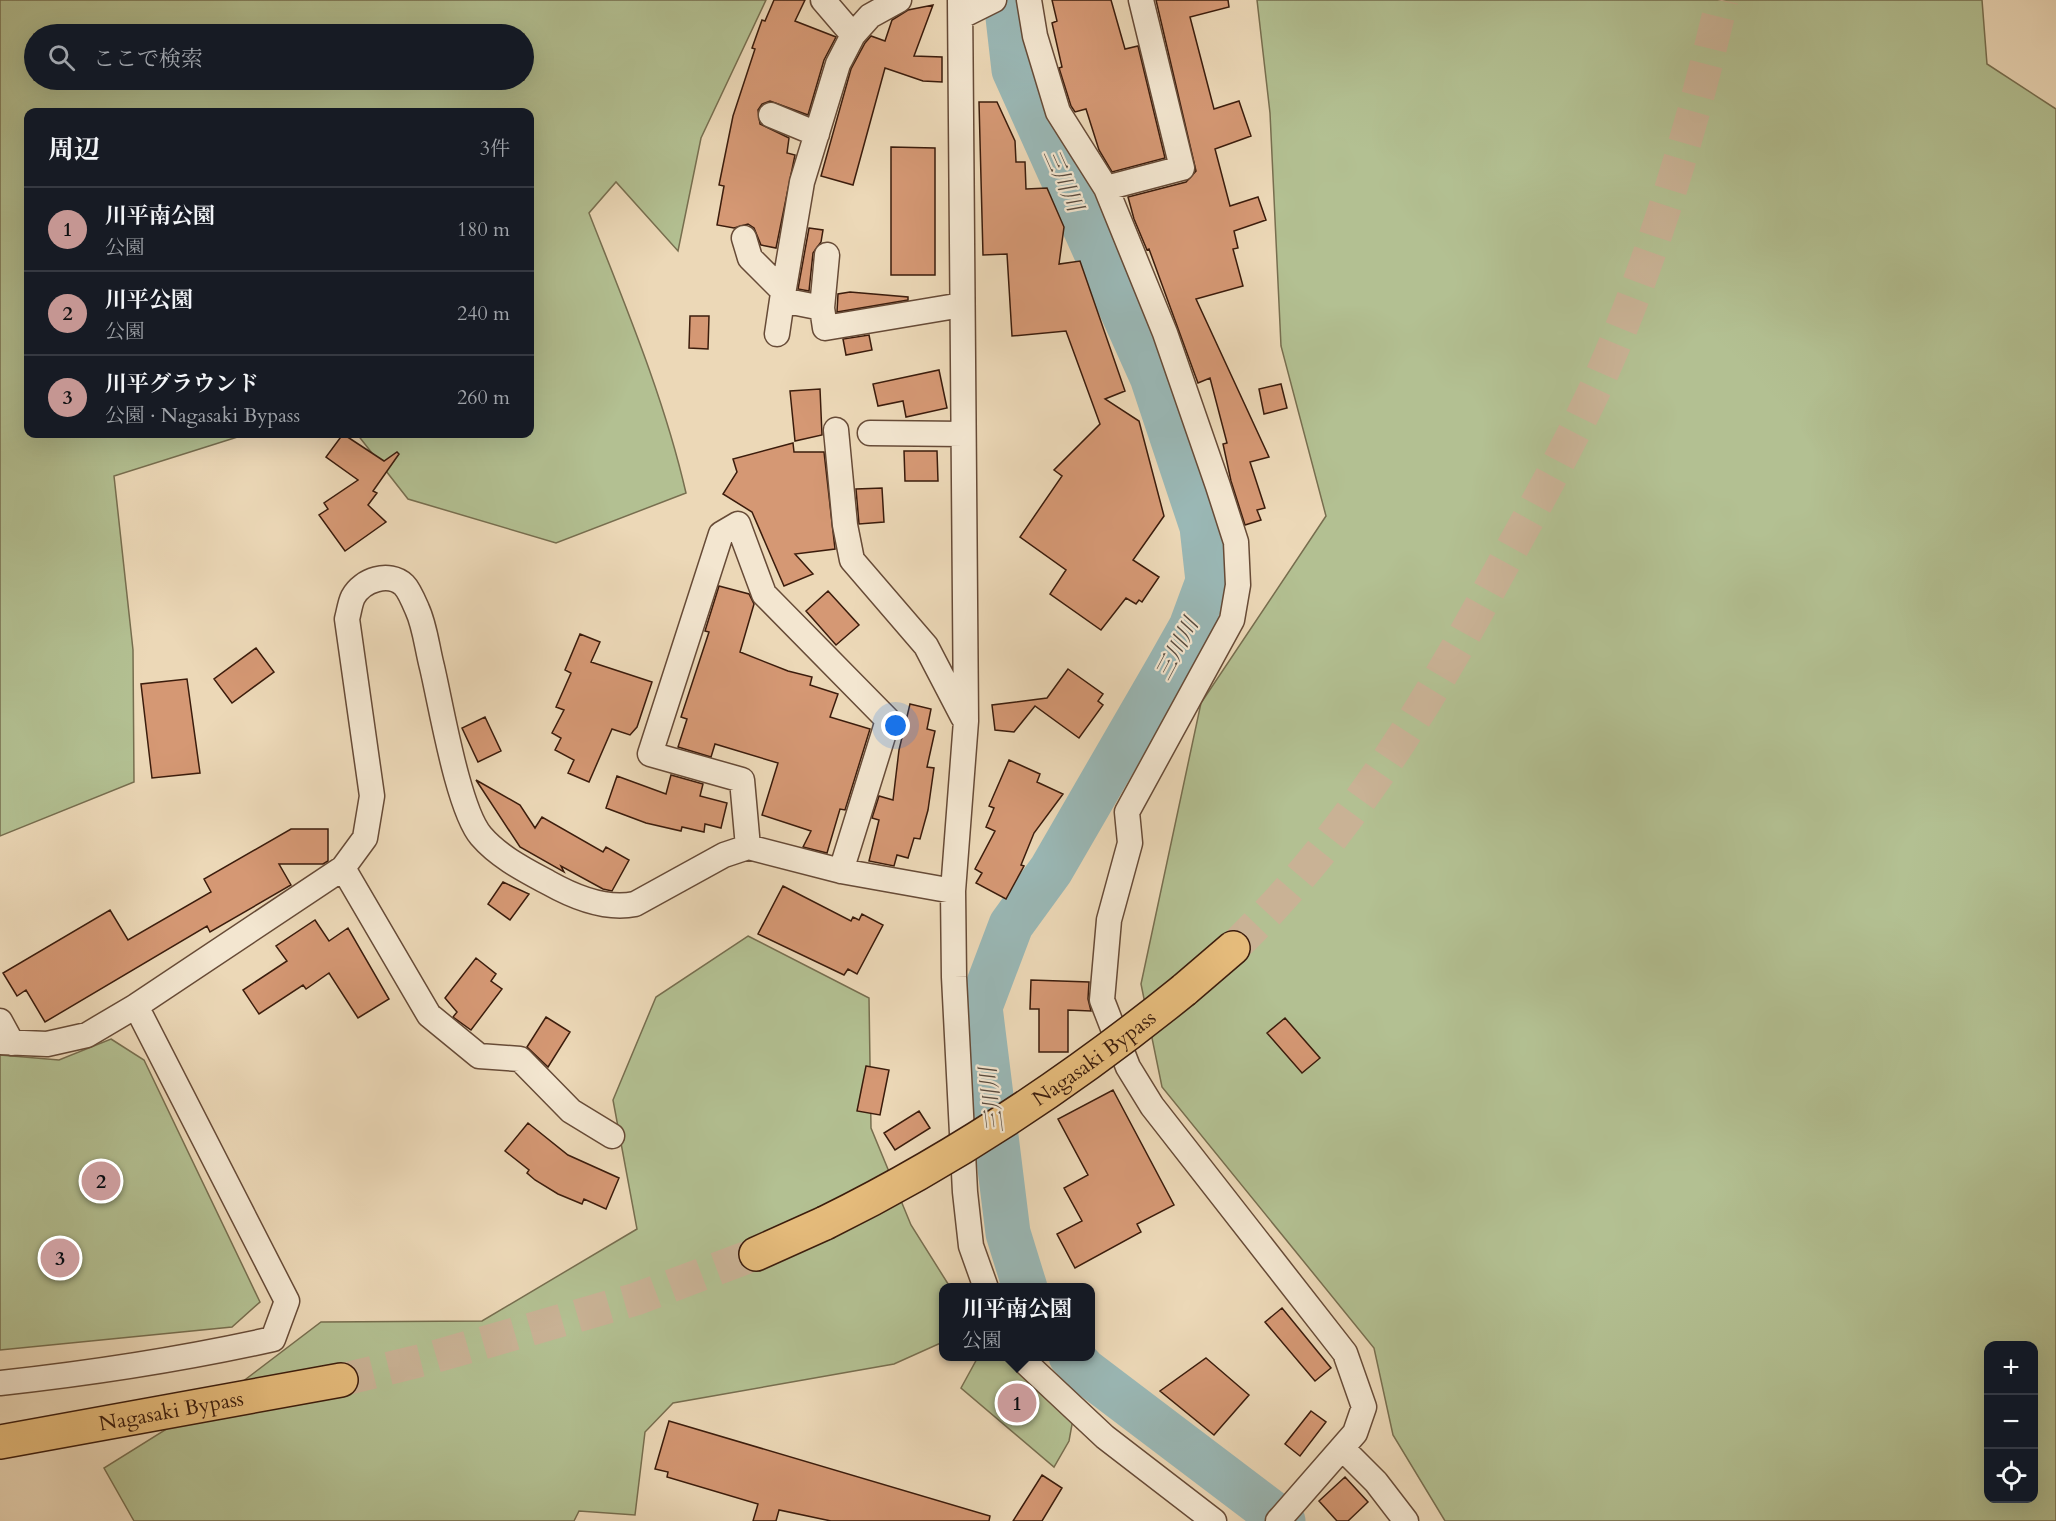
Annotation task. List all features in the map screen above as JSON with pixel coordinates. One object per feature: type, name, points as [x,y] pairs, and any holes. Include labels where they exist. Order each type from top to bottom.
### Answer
[{"type":"highway","name":"Nagasaki Bypass","points":[[756,1254],[825,1224],[916,1175],[1021,1110],[1131,1033],[1233,948]]},
{"type":"highway","name":"Nagasaki Bypass","points":[[0,1442],[341,1380]]},
{"type":"street","points":[[823,0],[853,35]]},
{"type":"street","points":[[777,334],[802,182],[838,64],[853,35],[870,16],[899,0]]},
{"type":"street","points":[[985,1283],[971,1245],[965,1192],[957,1070],[953,891],[966,721],[961,8],[994,0]]},
{"type":"street","points":[[1029,0],[1035,36],[1058,112],[1106,188],[1165,333],[1236,542],[1237,600],[1232,620],[1127,812],[1130,843],[1109,920],[1102,1000],[1128,1067],[1152,1106],[1345,1353],[1364,1407],[1354,1433],[1278,1521]]},
{"type":"street","points":[[1106,188],[1182,168],[1141,0]]},
{"type":"street","points":[[771,115],[817,134]]},
{"type":"street","points":[[744,238],[750,258],[782,296],[822,308]]},
{"type":"street","points":[[827,255],[822,308],[825,328],[963,305]]},
{"type":"street","points":[[836,430],[844,525],[852,560],[926,646],[966,721]]},
{"type":"street","points":[[870,433],[963,434]]},
{"type":"street","points":[[748,847],[742,780],[650,754],[721,534],[738,524],[764,594],[888,720],[841,871]]},
{"type":"street","points":[[0,1021],[6,1042],[66,1041],[87,1035],[136,1006],[343,868],[365,838],[372,796],[347,619],[353,597],[363,584],[389,578],[404,585],[418,612],[470,815],[481,836],[500,853],[564,891],[597,903],[621,907],[653,896],[724,855],[748,847],[841,871],[953,891]]},
{"type":"street","points":[[343,868],[429,1015],[479,1056],[520,1059],[571,1111],[612,1136]]},
{"type":"street","points":[[0,1383],[82,1374],[205,1354],[273,1339],[287,1301],[136,1006]]},
{"type":"street","points":[[1025,1361],[1105,1437],[1214,1521]]},
{"type":"street","points":[[1342,1448],[1377,1482],[1406,1521]]},
{"type":"green space","points":[[0,0],[766,0],[701,138],[678,251],[616,182],[589,213],[655,386],[686,493],[556,543],[408,499],[360,438],[534,438],[534,108],[24,108],[24,438],[234,438],[114,476],[133,650],[134,782],[0,836]]},
{"type":"green space","points":[[1257,0],[1982,0],[1987,64],[2056,109],[2056,1521],[1445,1521],[1393,1435],[1374,1348],[1162,1087],[1141,984],[1201,703],[1326,516],[1281,346],[1270,113]]},
{"type":"green space","points":[[748,936],[869,998],[871,1128],[911,1225],[947,1283],[939,1283],[939,1344],[894,1364],[673,1403],[645,1432],[635,1515],[579,1511],[574,1521],[134,1521],[104,1468],[242,1382],[321,1322],[482,1321],[637,1229],[613,1100],[656,997]]},
{"type":"green space","points":[[111,1039],[144,1060],[260,1302],[232,1327],[0,1350],[0,1055],[59,1060]]},
{"type":"green space","points":[[976,1361],[1011,1361],[1025,1378],[1073,1419],[1069,1441],[1054,1467],[961,1388]]},
{"type":"building","points":[[774,0],[805,0],[795,21],[836,37],[824,60],[808,115],[770,101],[762,104],[758,110],[760,124],[789,138],[787,153],[795,155],[776,248],[761,245],[754,228],[748,224],[734,228],[717,225],[724,186],[719,185],[733,116],[755,49],[752,48],[762,20],[765,21]]},
{"type":"building","points":[[1052,0],[1111,0],[1125,49],[1138,46],[1165,158],[1112,172],[1099,150],[1086,109],[1075,112],[1071,106],[1059,68],[1062,67],[1052,23],[1057,21]]},
{"type":"building","points":[[1156,0],[1228,0],[1229,7],[1190,17],[1214,109],[1239,101],[1251,136],[1215,149],[1230,206],[1258,197],[1266,220],[1234,231],[1238,248],[1233,249],[1243,286],[1196,299],[1269,457],[1250,462],[1265,508],[1257,510],[1261,520],[1245,525],[1231,481],[1223,444],[1227,443],[1210,378],[1198,383],[1149,249],[1147,250],[1134,219],[1128,197],[1186,182],[1196,171]]},
{"type":"building","points":[[933,5],[914,56],[942,57],[942,82],[923,81],[885,68],[853,185],[821,176],[851,69],[865,43],[871,36],[885,41],[892,20],[908,10]]},
{"type":"building","points":[[979,102],[997,102],[1015,141],[1016,162],[1025,162],[1026,189],[1047,188],[1064,227],[1059,264],[1080,261],[1125,391],[1105,399],[1139,421],[1164,516],[1133,560],[1159,577],[1142,602],[1139,600],[1136,604],[1126,598],[1101,630],[1050,594],[1066,570],[1020,537],[1062,476],[1054,470],[1100,424],[1066,331],[1012,336],[1007,254],[983,255]]},
{"type":"building","points":[[891,147],[935,148],[935,275],[891,275]]},
{"type":"building","points":[[809,228],[823,230],[821,242],[813,253],[809,291],[798,289]]},
{"type":"building","points":[[850,292],[908,297],[908,300],[837,312],[838,294]]},
{"type":"building","points":[[690,316],[709,316],[708,349],[689,348]]},
{"type":"building","points":[[869,335],[872,350],[846,355],[843,339]]},
{"type":"building","points":[[939,370],[947,408],[906,417],[903,401],[878,406],[873,384]]},
{"type":"building","points":[[1281,384],[1287,408],[1264,414],[1259,389]]},
{"type":"building","points":[[820,389],[822,435],[795,441],[790,391]]},
{"type":"building","points":[[340,438],[349,438],[384,461],[397,452],[399,454],[373,491],[377,493],[368,505],[386,522],[345,551],[319,515],[328,509],[324,503],[358,480],[326,457]]},
{"type":"building","points":[[793,443],[794,452],[824,452],[835,549],[795,554],[813,574],[784,586],[752,512],[723,494],[737,472],[733,459]]},
{"type":"building","points":[[904,451],[937,451],[938,481],[905,481]]},
{"type":"building","points":[[882,488],[884,522],[859,524],[856,489]]},
{"type":"building","points":[[719,586],[749,594],[754,604],[740,652],[788,671],[812,677],[810,685],[838,694],[830,717],[870,729],[845,810],[840,809],[827,853],[803,847],[811,831],[762,815],[778,763],[715,744],[711,757],[678,747],[687,719],[681,717],[709,632],[705,631]]},
{"type":"building","points":[[828,591],[859,625],[836,645],[806,611]]},
{"type":"building","points":[[580,634],[600,642],[591,662],[652,682],[637,727],[630,735],[612,729],[589,782],[568,773],[574,760],[555,750],[561,738],[552,733],[564,710],[556,707],[571,673],[565,670]]},
{"type":"building","points":[[256,648],[274,672],[232,703],[214,679]]},
{"type":"building","points":[[1068,669],[1103,694],[1098,701],[1103,705],[1079,738],[1035,706],[1014,732],[995,730],[992,705],[1047,698]]},
{"type":"building","points":[[187,679],[200,773],[152,778],[141,684]]},
{"type":"building","points":[[910,704],[931,709],[927,729],[935,731],[927,767],[934,768],[928,810],[920,839],[914,838],[908,858],[897,855],[894,866],[869,861],[879,820],[872,818],[879,796],[893,800],[899,750]]},
{"type":"building","points":[[485,717],[501,751],[478,762],[462,728]]},
{"type":"building","points":[[1009,760],[1040,774],[1037,782],[1063,794],[1034,833],[1021,865],[1024,866],[1006,899],[976,883],[982,873],[975,869],[995,831],[986,827],[994,808],[989,806]]},
{"type":"building","points":[[671,775],[703,784],[700,796],[727,803],[721,828],[705,824],[704,832],[682,827],[681,831],[646,823],[606,808],[617,776],[666,794]]},
{"type":"building","points":[[476,780],[520,805],[535,828],[542,817],[603,852],[606,847],[629,860],[612,891],[603,889],[561,866],[564,872],[520,847]]},
{"type":"building","points":[[291,829],[328,829],[328,861],[323,864],[279,864],[291,885],[210,932],[207,926],[45,1022],[26,990],[17,996],[3,973],[110,910],[128,940],[211,892],[204,879]]},
{"type":"building","points":[[503,882],[529,894],[510,920],[488,904]]},
{"type":"building","points":[[783,886],[851,921],[853,917],[859,920],[862,914],[883,925],[857,974],[848,969],[844,975],[758,934]]},
{"type":"building","points":[[315,920],[329,941],[348,928],[389,999],[358,1018],[329,973],[306,989],[303,985],[259,1014],[243,990],[287,961],[276,946]]},
{"type":"building","points":[[476,958],[496,974],[491,981],[502,989],[471,1030],[453,1017],[457,1012],[445,998]]},
{"type":"building","points":[[1031,980],[1089,982],[1088,999],[1091,1011],[1068,1010],[1068,1052],[1039,1052],[1039,1009],[1030,1009]]},
{"type":"building","points":[[546,1017],[570,1032],[548,1067],[527,1047]]},
{"type":"building","points":[[1285,1018],[1320,1058],[1302,1073],[1267,1033]]},
{"type":"building","points":[[866,1066],[889,1070],[880,1115],[857,1111]]},
{"type":"building","points":[[1113,1090],[1174,1205],[1137,1224],[1141,1232],[1075,1268],[1057,1234],[1082,1221],[1064,1188],[1088,1175],[1058,1119]]},
{"type":"building","points":[[919,1111],[930,1128],[895,1150],[884,1133]]},
{"type":"building","points":[[528,1123],[568,1155],[619,1178],[606,1209],[584,1199],[582,1204],[558,1194],[535,1180],[527,1173],[529,1170],[505,1151]]},
{"type":"building","points":[[1282,1308],[1331,1368],[1315,1381],[1265,1322]]},
{"type":"building","points":[[1206,1358],[1249,1395],[1214,1435],[1160,1391]]},
{"type":"building","points":[[1311,1411],[1326,1422],[1300,1456],[1285,1444]]},
{"type":"building","points":[[669,1421],[990,1516],[989,1521],[831,1521],[779,1510],[776,1521],[753,1521],[758,1504],[667,1477],[668,1472],[655,1469]]},
{"type":"building","points":[[1042,1475],[1062,1488],[1042,1521],[1013,1521]]},
{"type":"building","points":[[1345,1477],[1368,1502],[1348,1521],[1337,1521],[1319,1501]]},
{"type":"waterway","name":"三川川","points":[[1006,0],[1014,70],[1152,377],[1202,527],[1208,581],[1191,627],[1169,666],[1051,870],[1011,925],[980,1007],[1008,1233],[1023,1283]]},
{"type":"waterway","name":"三川川","points":[[1076,1361],[1085,1371],[1283,1521]]},
{"type":"tunnel","points":[[1233,948],[1273,908],[1344,821],[1377,776],[1466,633],[1563,455],[1601,376],[1655,238],[1685,144],[1722,0]]},
{"type":"tunnel","points":[[341,1380],[423,1360],[636,1299],[756,1254]]},
{"type":"place","name":"川平公園","points":[[101,1181]]},
{"type":"place","name":"川平グラウンド","points":[[60,1258]]},
{"type":"place","name":"川平南公園","points":[[1017,1403]]}]
